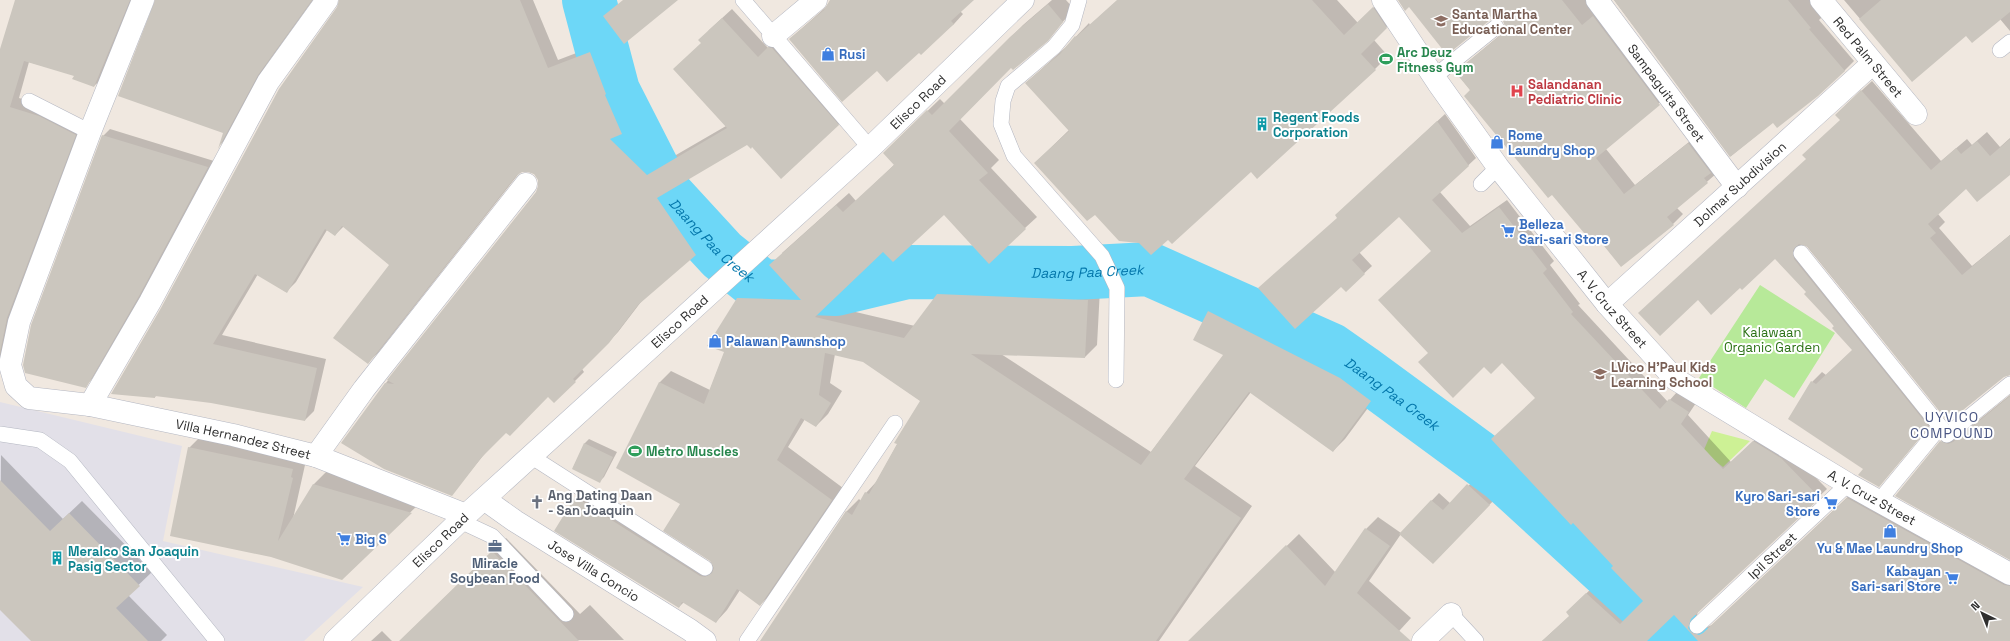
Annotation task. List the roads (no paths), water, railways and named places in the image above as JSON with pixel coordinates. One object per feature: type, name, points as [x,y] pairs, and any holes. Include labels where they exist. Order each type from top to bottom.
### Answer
[{"type":"street","points":[[90,132],[143,0]]},
{"type":"street","points":[[90,405],[150,302],[268,82],[327,0]]},
{"type":"street","points":[[773,36],[816,0]]},
{"type":"street","name":"Elisco Road","points":[[334,641],[463,518],[532,457],[870,148],[1024,0]]},
{"type":"street","name":"A. V. Cruz Street","points":[[1383,0],[1434,77],[1498,167],[1607,304],[1675,379],[1848,484],[2010,574]]},
{"type":"street","name":"Sampaguita Street","points":[[1597,0],[1737,187]]},
{"type":"street","name":"Red Palm Street","points":[[1821,0],[1916,114]]},
{"type":"street","name":"Dolmar Subdivision","points":[[1607,304],[1873,63]]},
{"type":"street","name":"Villa Hernandez Street","points":[[90,132],[19,322],[10,365],[16,386],[29,398],[90,405],[233,435],[316,456],[463,518]]},
{"type":"street","points":[[316,456],[364,389],[526,184]]},
{"type":"street","name":"Jose Villa Concio","points":[[484,500],[515,521],[690,630],[704,641]]},
{"type":"street","points":[[1423,641],[1451,614]]},
{"type":"lane","points":[[743,0],[870,148]]},
{"type":"lane","points":[[1079,0],[1072,25],[1054,47],[1008,86],[1003,101],[1001,124],[1014,156],[1102,256],[1117,288],[1116,380]]},
{"type":"lane","points":[[1434,77],[1496,26]]},
{"type":"lane","points":[[29,101],[90,132]]},
{"type":"lane","points":[[1480,184],[1498,167]]},
{"type":"lane","points":[[1801,253],[1947,435],[2010,384]]},
{"type":"lane","points":[[746,641],[895,423]]},
{"type":"lane","points":[[1879,501],[1940,427]]},
{"type":"lane","points":[[0,434],[40,440],[70,461],[217,641]]},
{"type":"lane","points":[[532,457],[705,568]]},
{"type":"lane","name":"Ipil Street","points":[[1697,626],[1848,484]]},
{"type":"lane","points":[[463,518],[492,536],[566,614]]},
{"type":"lane","points":[[1451,614],[1476,641]]},
{"type":"waterway","name":"Daang Paa Creek","points":[[589,0],[613,91],[665,193],[722,255],[761,286],[836,289],[907,272],[1073,273],[1149,269],[1331,350],[1504,476],[1684,641]]},
{"type":"place","name":"Santa Martha Educational Center","points":[[1441,21]]},
{"type":"place","name":"Rusi","points":[[828,54]]},
{"type":"place","name":"Arc Deuz Fitness Gym","points":[[1386,59]]},
{"type":"place","name":"Salandanan Pediatric Clinic","points":[[1517,91]]},
{"type":"place","name":"Regent Foods Corporation","points":[[1262,124]]},
{"type":"place","name":"Rome Laundry Shop","points":[[1497,142]]},
{"type":"place","name":"Belleza Sari-sari Store","points":[[1508,231]]},
{"type":"place","name":"Palawan Pawnshop","points":[[715,341]]},
{"type":"place","name":"LVico H'Paul Kids Learning School","points":[[1600,374]]},
{"type":"place","name":"Metro Muscles","points":[[635,451]]},
{"type":"place","name":"Ang Dating Daan - San Joaquin","points":[[537,502]]},
{"type":"place","name":"Kyro Sari-sari Store","points":[[1831,503]]},
{"type":"place","name":"Yu & Mae Laundry Shop","points":[[1890,531]]},
{"type":"place","name":"Big S","points":[[344,539]]},
{"type":"place","name":"Miracle Soybean Food","points":[[495,546]]},
{"type":"place","name":"Meralco San Joaquin Pasig Sector","points":[[57,558]]},
{"type":"place","name":"Kabayan Sari-sari Store","points":[[1952,578]]},
{"type":"district","name":"UYVICO COMPOUND","points":[[1952,426]]},
{"type":"park label","name":"Kalawaan Organic Garden","points":[[1772,340]]}]
